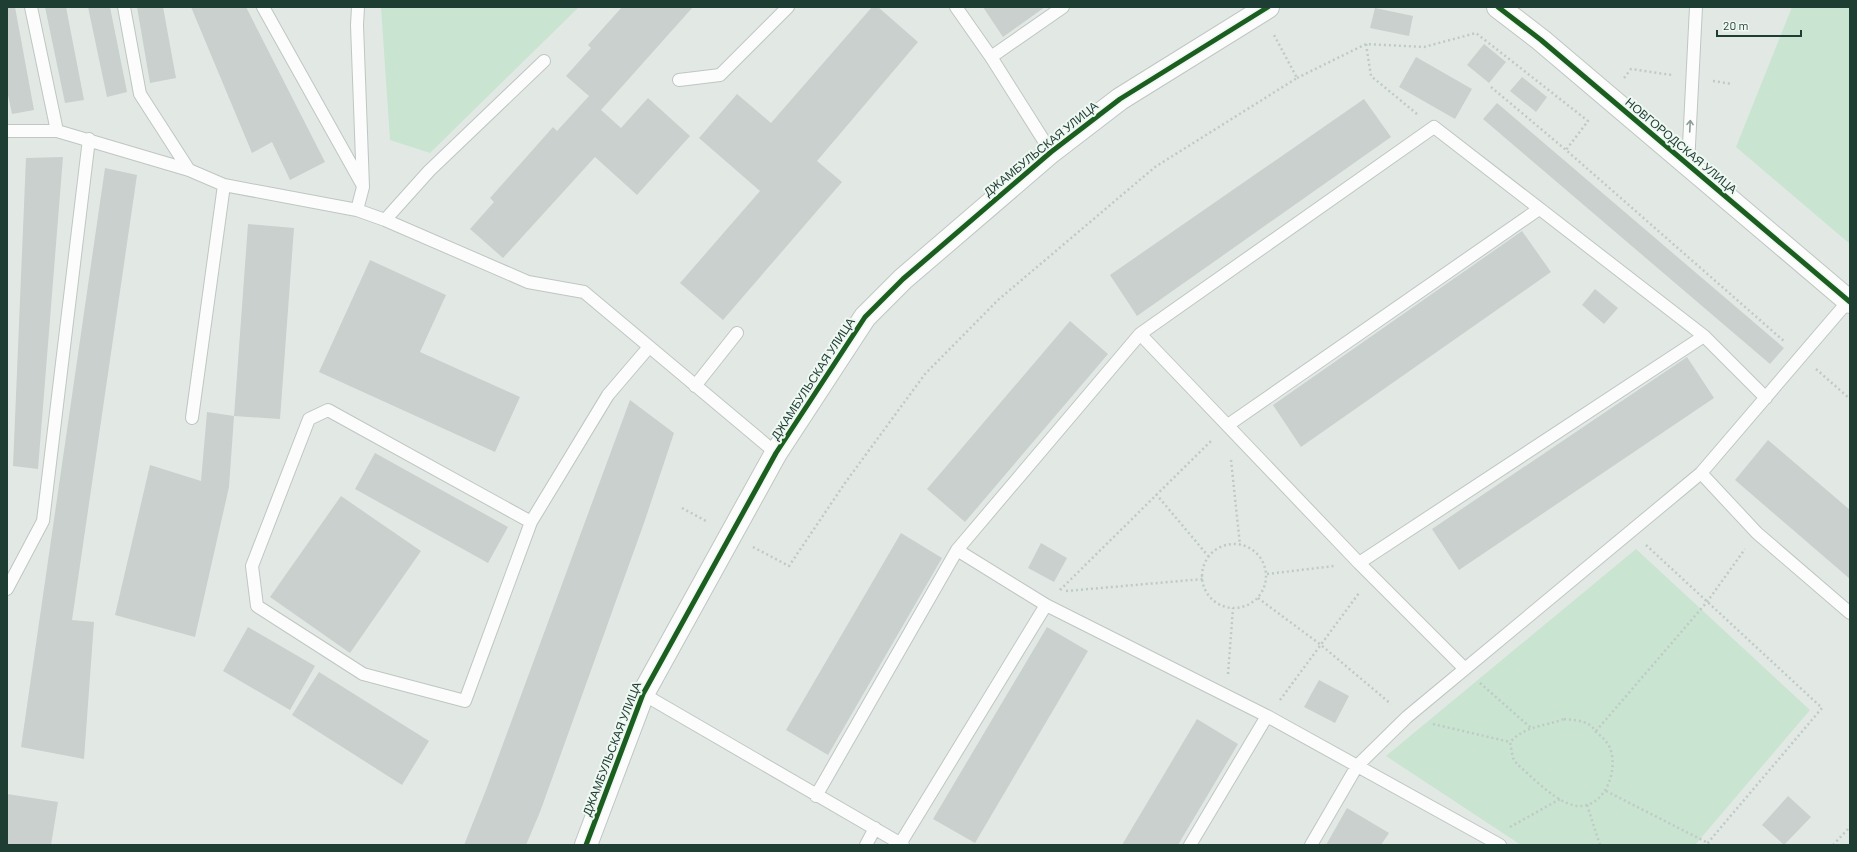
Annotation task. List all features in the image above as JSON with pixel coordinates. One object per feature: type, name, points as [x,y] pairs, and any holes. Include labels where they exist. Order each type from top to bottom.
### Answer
[{"type":"street","name":"НОВГОРОДСКАЯ УЛИЦА","points":[[1498,7],[1541,40],[1850,301]]},
{"type":"street","name":"ДЖАМБУЛЬСКАЯ УЛИЦА","points":[[586,845],[643,694],[776,453],[865,317],[903,279],[1051,152],[1120,99],[1264,9]]},
{"type":"lane","points":[[31,7],[57,131]]},
{"type":"lane","points":[[124,7],[140,94],[189,170]]},
{"type":"lane","points":[[263,7],[363,187]]},
{"type":"lane","points":[[357,210],[363,187],[357,25],[358,7]]},
{"type":"lane","points":[[679,80],[720,75],[788,7]]},
{"type":"lane","points":[[956,7],[991,57],[1051,152]]},
{"type":"lane","points":[[991,57],[1063,7]]},
{"type":"lane","points":[[1688,165],[1696,7]]},
{"type":"lane","points":[[385,220],[429,172],[544,61]]},
{"type":"lane","points":[[816,796],[957,550],[1140,334],[1434,127],[1704,336],[1766,398]]},
{"type":"lane","points":[[7,131],[57,131],[89,139],[189,170],[224,186],[357,210],[385,220],[528,282],[584,292],[776,453]]},
{"type":"lane","points":[[7,589],[43,521],[89,139]]},
{"type":"lane","points":[[192,418],[224,186]]},
{"type":"lane","points":[[1228,425],[1539,209]]},
{"type":"lane","points":[[1311,845],[1358,766],[1407,717],[1701,473],[1850,301]]},
{"type":"lane","points":[[695,386],[737,333]]},
{"type":"lane","points":[[1140,334],[1359,562],[1465,669]]},
{"type":"lane","points":[[1359,562],[1704,336]]},
{"type":"lane","points":[[531,522],[328,410],[309,419],[252,566],[257,606],[363,674],[465,701],[531,522],[608,395],[649,347]]},
{"type":"lane","points":[[1701,473],[1757,533],[1850,613]]},
{"type":"lane","points":[[957,550],[1046,605],[1267,716],[1495,842]]},
{"type":"lane","points":[[643,694],[816,796],[901,844],[1046,605]]},
{"type":"lane","points":[[1190,845],[1267,716]]},
{"type":"lane","points":[[866,845],[875,828]]},
{"type":"path","points":[[1264,9],[1297,78]]},
{"type":"path","points":[[682,508],[789,566],[845,483],[925,374],[998,300],[1155,168],[1297,78],[1366,44],[1424,47],[1476,33],[1588,121]]},
{"type":"path","points":[[1366,44],[1371,76],[1434,127]]},
{"type":"path","points":[[1566,150],[1631,69],[1732,84]]},
{"type":"path","points":[[1491,87],[1566,150],[1850,399]]},
{"type":"path","points":[[1203,580],[1059,591],[1156,494],[1228,425]]},
{"type":"path","points":[[1228,425],[1240,545]]},
{"type":"path","points":[[1156,494],[1209,557]]},
{"type":"path","points":[[1606,792],[1707,844],[1822,708],[1631,530]]},
{"type":"path","points":[[1596,731],[1707,602],[1757,533]]},
{"type":"path","points":[[1240,545],[1250,548],[1258,555],[1264,564],[1267,574],[1263,591],[1258,598],[1247,606],[1233,608],[1224,607],[1216,603],[1210,596],[1203,580],[1205,564],[1209,557],[1223,546],[1240,545]]},
{"type":"path","points":[[1267,574],[1359,562]]},
{"type":"path","points":[[1267,716],[1372,575]]},
{"type":"path","points":[[1258,598],[1321,645],[1407,717],[1510,742]]},
{"type":"path","points":[[1227,695],[1233,608]]},
{"type":"path","points":[[1465,669],[1531,728]]},
{"type":"path","points":[[1564,719],[1589,724],[1607,742],[1613,757],[1610,782],[1606,792],[1598,800],[1587,805],[1577,806],[1568,804],[1517,764],[1512,758],[1510,742],[1519,733],[1531,728],[1546,726],[1564,719]]},
{"type":"path","points":[[1495,842],[1560,799]]},
{"type":"path","points":[[1587,805],[1600,845]]},
{"type":"path","points":[[1833,845],[1850,827]]},
{"type":"green space","points":[[381,7],[579,7],[430,153],[390,140]]},
{"type":"green space","points":[[1792,7],[1850,7],[1850,244],[1736,147]]},
{"type":"green space","points":[[1636,549],[1810,710],[1695,845],[1521,845],[1386,756]]},
{"type":"building","points":[[7,7],[15,7],[34,110],[12,114],[7,90]]},
{"type":"building","points":[[45,7],[66,7],[84,100],[65,103]]},
{"type":"building","points":[[88,7],[110,7],[127,92],[107,97]]},
{"type":"building","points":[[137,7],[163,7],[176,78],[150,83]]},
{"type":"building","points":[[191,7],[246,7],[325,162],[290,180],[272,142],[252,153]]},
{"type":"building","points":[[622,7],[693,7],[601,110],[621,128],[648,98],[690,136],[637,195],[595,157],[503,258],[470,229],[494,202],[490,198],[553,127],[557,131],[589,96],[566,76],[591,48],[588,45]]},
{"type":"building","points":[[872,7],[878,7],[918,42],[817,161],[842,182],[723,320],[680,283],[760,191],[699,138],[737,94],[771,123]]},
{"type":"building","points":[[983,7],[1045,7],[1003,37]]},
{"type":"building","points":[[1375,8],[1413,16],[1409,36],[1370,28]]},
{"type":"building","points":[[1484,44],[1506,62],[1489,83],[1467,65]]},
{"type":"building","points":[[1416,57],[1472,89],[1455,119],[1399,87]]},
{"type":"building","points":[[1522,77],[1547,97],[1536,112],[1510,91]]},
{"type":"building","points":[[1364,99],[1391,137],[1137,316],[1110,275]]},
{"type":"building","points":[[1497,103],[1784,348],[1770,364],[1483,119]]},
{"type":"building","points":[[63,157],[38,469],[13,466],[26,158]]},
{"type":"building","points":[[105,168],[137,175],[72,620],[94,622],[84,759],[21,747]]},
{"type":"building","points":[[248,224],[294,228],[280,419],[234,416]]},
{"type":"building","points":[[1522,231],[1551,272],[1301,447],[1273,405]]},
{"type":"building","points":[[370,260],[446,295],[420,352],[520,397],[495,452],[319,372]]},
{"type":"building","points":[[1595,289],[1618,308],[1604,324],[1582,305]]},
{"type":"building","points":[[1070,321],[1108,354],[965,522],[927,489]]},
{"type":"building","points":[[1687,357],[1714,398],[1459,570],[1432,529]]},
{"type":"building","points":[[630,400],[674,433],[644,523],[540,812],[526,845],[464,845],[486,790]]},
{"type":"building","points":[[207,412],[234,416],[229,487],[195,637],[115,615],[150,465],[201,481]]},
{"type":"building","points":[[1768,440],[1850,510],[1850,579],[1735,480]]},
{"type":"building","points":[[375,453],[508,527],[488,563],[355,489]]},
{"type":"building","points":[[341,496],[421,551],[350,653],[270,597]]},
{"type":"building","points":[[901,533],[942,558],[828,755],[786,730]]},
{"type":"building","points":[[1041,543],[1067,558],[1054,582],[1028,568]]},
{"type":"building","points":[[248,627],[315,666],[290,710],[223,671]]},
{"type":"building","points":[[1047,627],[1088,651],[975,843],[933,819]]},
{"type":"building","points":[[319,672],[429,741],[402,785],[292,715]]},
{"type":"building","points":[[1319,680],[1349,696],[1335,723],[1304,707]]},
{"type":"building","points":[[1197,719],[1238,744],[1178,845],[1122,845]]},
{"type":"building","points":[[7,794],[58,802],[51,845],[7,845]]},
{"type":"building","points":[[1788,796],[1811,817],[1784,845],[1762,825]]},
{"type":"building","points":[[1347,808],[1389,833],[1381,845],[1326,845]]},
{"type":"cycle path","points":[[586,845],[643,694],[776,453],[865,317],[903,279],[1051,152],[1120,99],[1268,7]]},
{"type":"cycle path","points":[[1498,7],[1541,40],[1850,302]]}]
